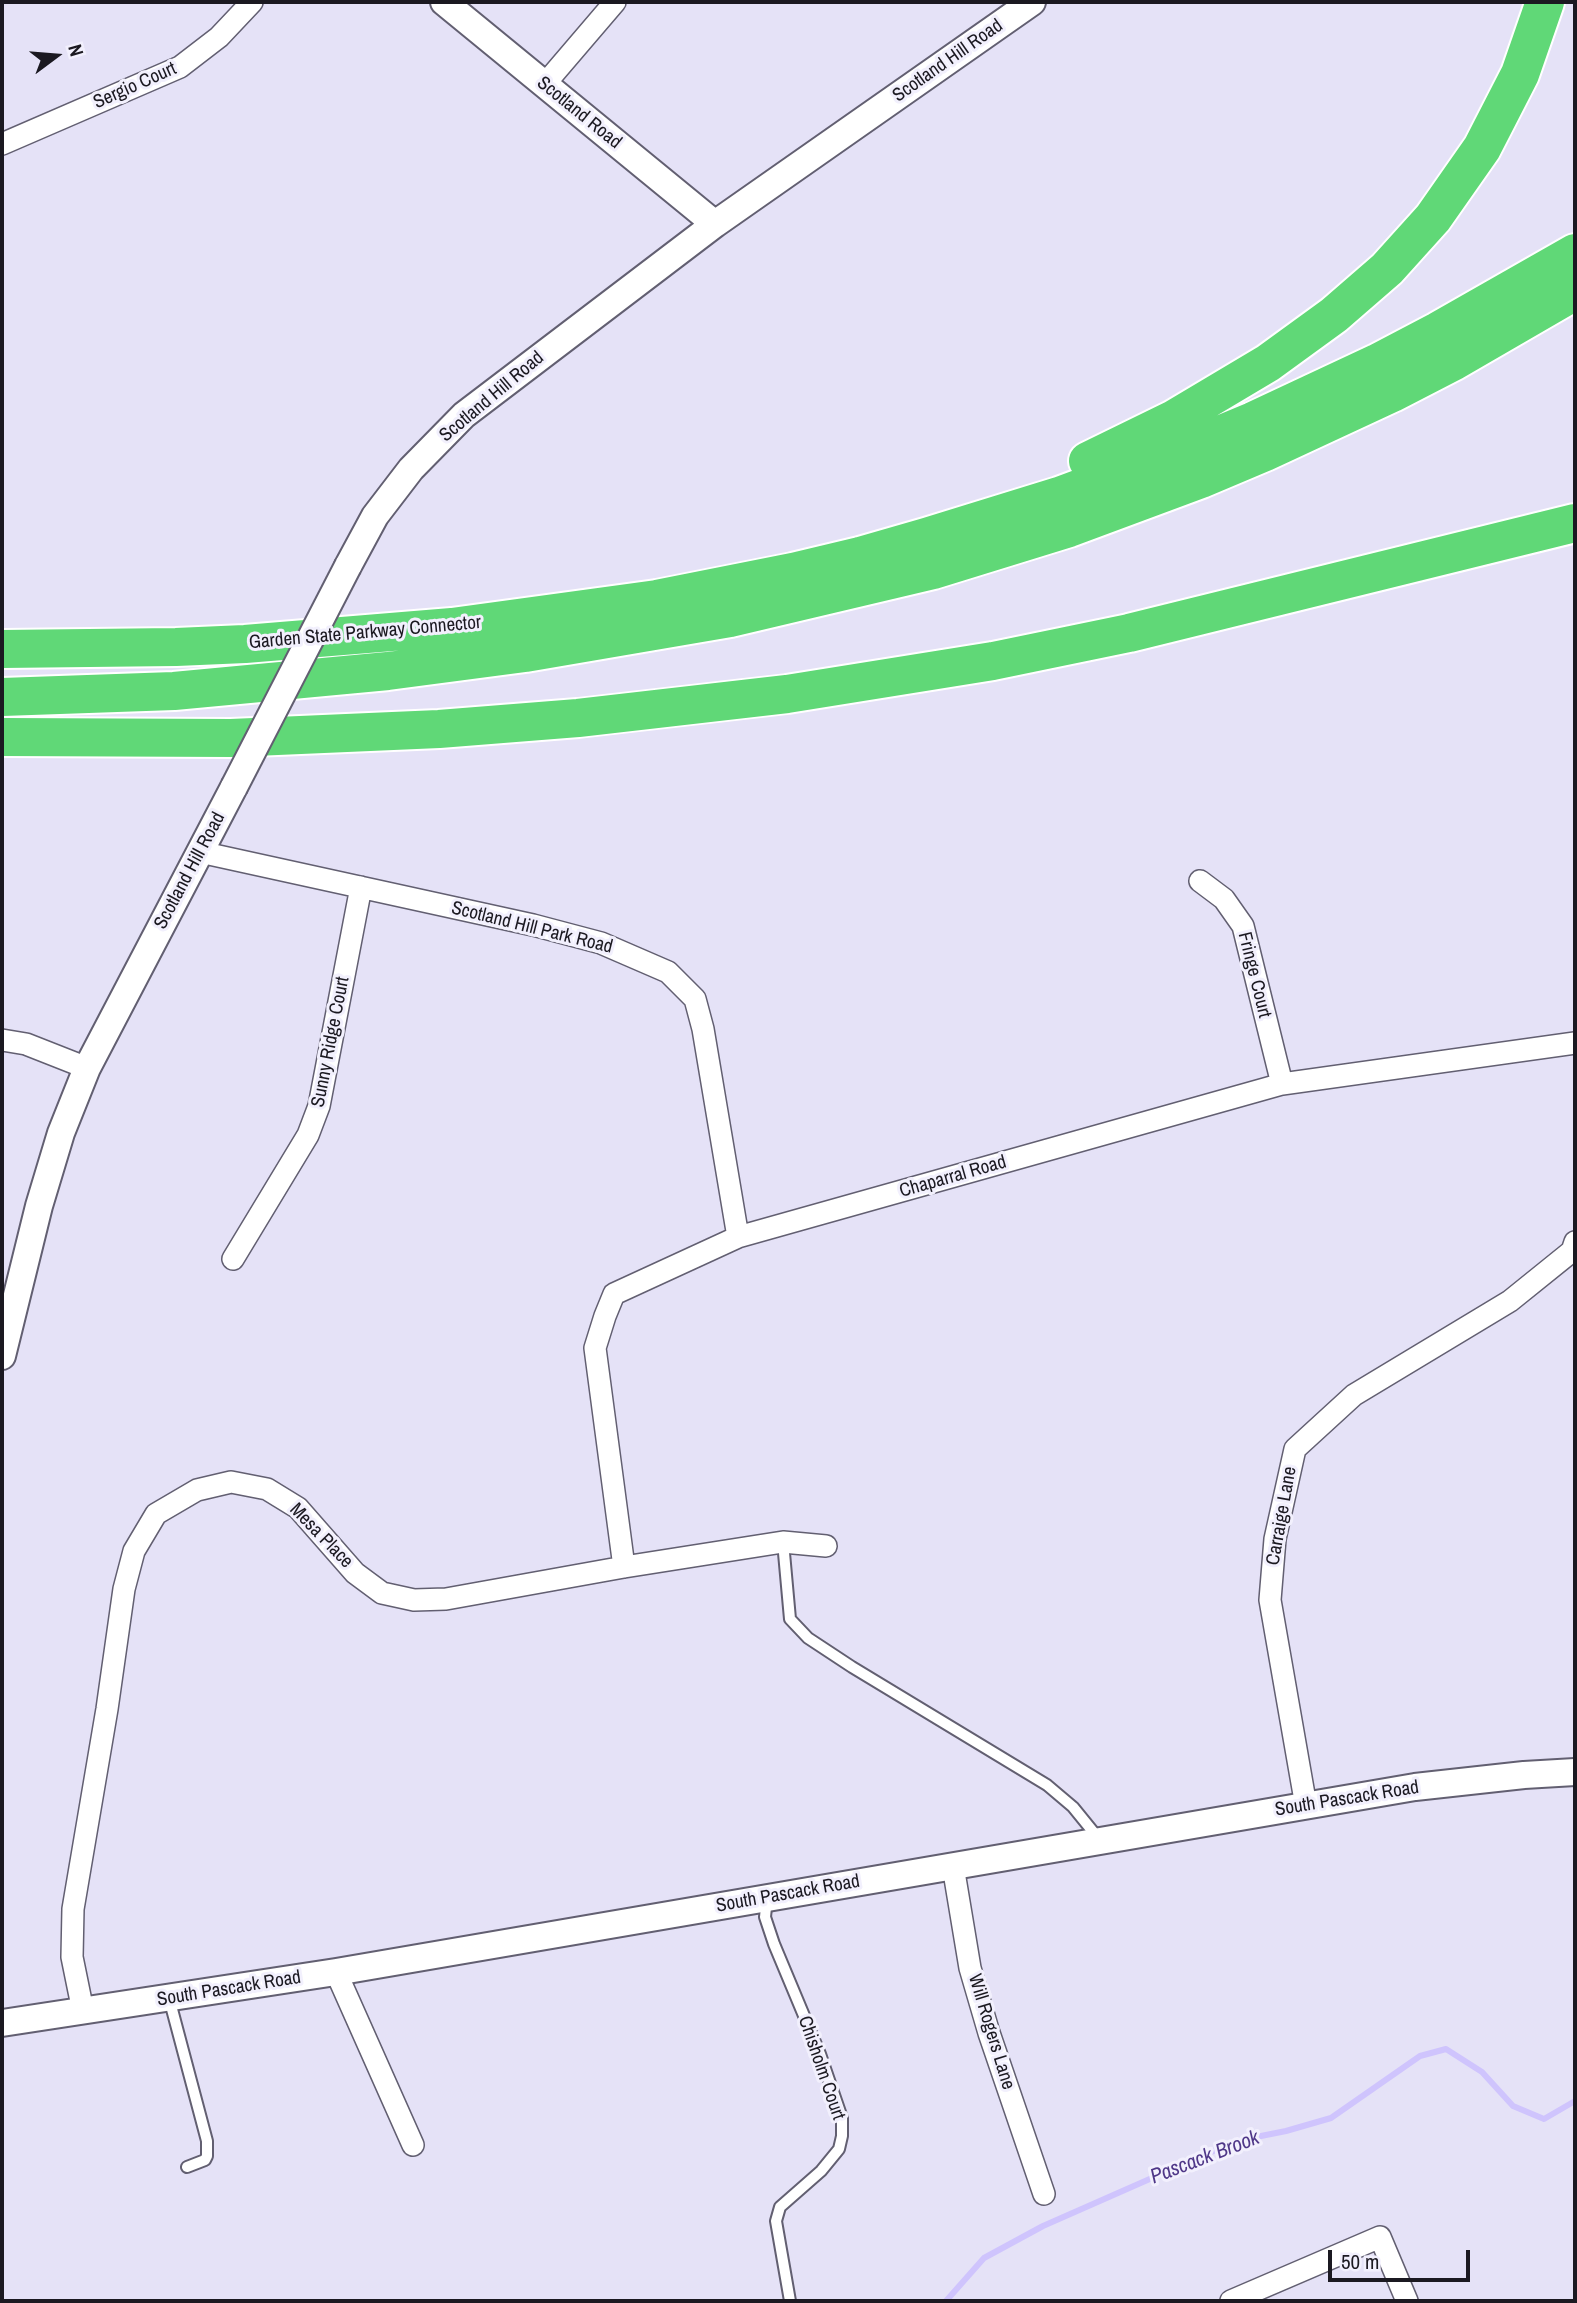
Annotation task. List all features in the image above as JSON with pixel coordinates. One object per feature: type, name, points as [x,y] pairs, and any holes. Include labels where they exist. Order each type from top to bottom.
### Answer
[{"type":"highway","points":[[725,586],[1052,477],[1174,419],[1292,347],[1387,269],[1447,200],[1482,148],[1507,102],[1528,53],[1545,2]]},
{"type":"highway","points":[[725,586],[833,562],[926,537],[1059,496],[1188,448],[1377,363],[1500,298],[1575,253]]},
{"type":"highway","points":[[2,697],[174,691],[388,671],[703,623],[919,574],[1069,528],[1265,452],[1454,361],[1575,291]]},
{"type":"highway","points":[[2,737],[161,739],[356,733],[509,724],[717,703],[911,675],[1062,647],[1187,619],[1575,523]]},
{"type":"highway","points":[[1465,551],[1575,537]]},
{"type":"highway","name":"Garden State Parkway Connector","points":[[2,649],[176,647],[370,635],[562,613],[725,586]]},
{"type":"street","name":"Sergio Court","points":[[2,144],[180,67],[219,37],[252,2]]},
{"type":"street","name":"Scotland Road","points":[[444,2],[715,224]]},
{"type":"street","points":[[544,85],[615,2]]},
{"type":"street","name":"Scotland Hill Road","points":[[2,1356],[39,1206],[61,1133],[87,1068],[375,516],[411,470],[464,415],[715,224],[1032,2]]},
{"type":"street","name":"Scotland Hill Park Road","points":[[200,852],[601,943],[668,972],[695,999],[703,1029],[738,1237]]},
{"type":"street","name":"Fringe Court","points":[[1200,881],[1224,899],[1243,926],[1282,1084]]},
{"type":"street","name":"Sunny Ridge Court","points":[[233,1259],[308,1135],[319,1106],[361,887]]},
{"type":"street","points":[[2,1040],[26,1044],[87,1068]]},
{"type":"street","name":"Chaparral Road","points":[[624,1567],[595,1348],[614,1294],[738,1237],[1282,1084],[1575,1044]]},
{"type":"street","name":"Carraige Lane","points":[[1306,1806],[1270,1600],[1275,1539],[1295,1449],[1354,1395],[1510,1301],[1572,1251],[1575,1242]]},
{"type":"street","name":"Mesa Place","points":[[83,2011],[72,1956],[73,1909],[124,1589],[134,1550],[156,1514],[197,1490],[231,1482],[267,1489],[298,1508],[355,1573],[382,1593],[414,1600],[446,1599],[783,1542],[825,1546]]},
{"type":"street","name":"South Pascack Road","points":[[2,2024],[336,1972],[1415,1787],[1575,1772]]},
{"type":"street","name":"Will Rogers Lane","points":[[953,1866],[970,1968],[989,2033],[1044,2194]]},
{"type":"street","points":[[336,1972],[413,2145]]},
{"type":"street","points":[[1231,2301],[1380,2237],[1407,2301]]},
{"type":"lane","points":[[783,1542],[790,1619],[808,1637],[852,1667],[1047,1785],[1073,1807],[1101,1841]]},
{"type":"lane","name":"Chisholm Court","points":[[767,1898],[765,1917],[774,1944],[820,2054],[842,2119],[839,2149],[821,2171],[780,2207],[776,2221],[790,2301]]},
{"type":"lane","points":[[169,1998],[207,2141],[205,2160],[187,2167]]},
{"type":"waterway","name":"Pascack Brook","points":[[946,2301],[984,2258],[1043,2226],[1236,2141],[1331,2118],[1420,2056],[1446,2049],[1482,2072],[1513,2106],[1544,2119],[1575,2101]]}]
